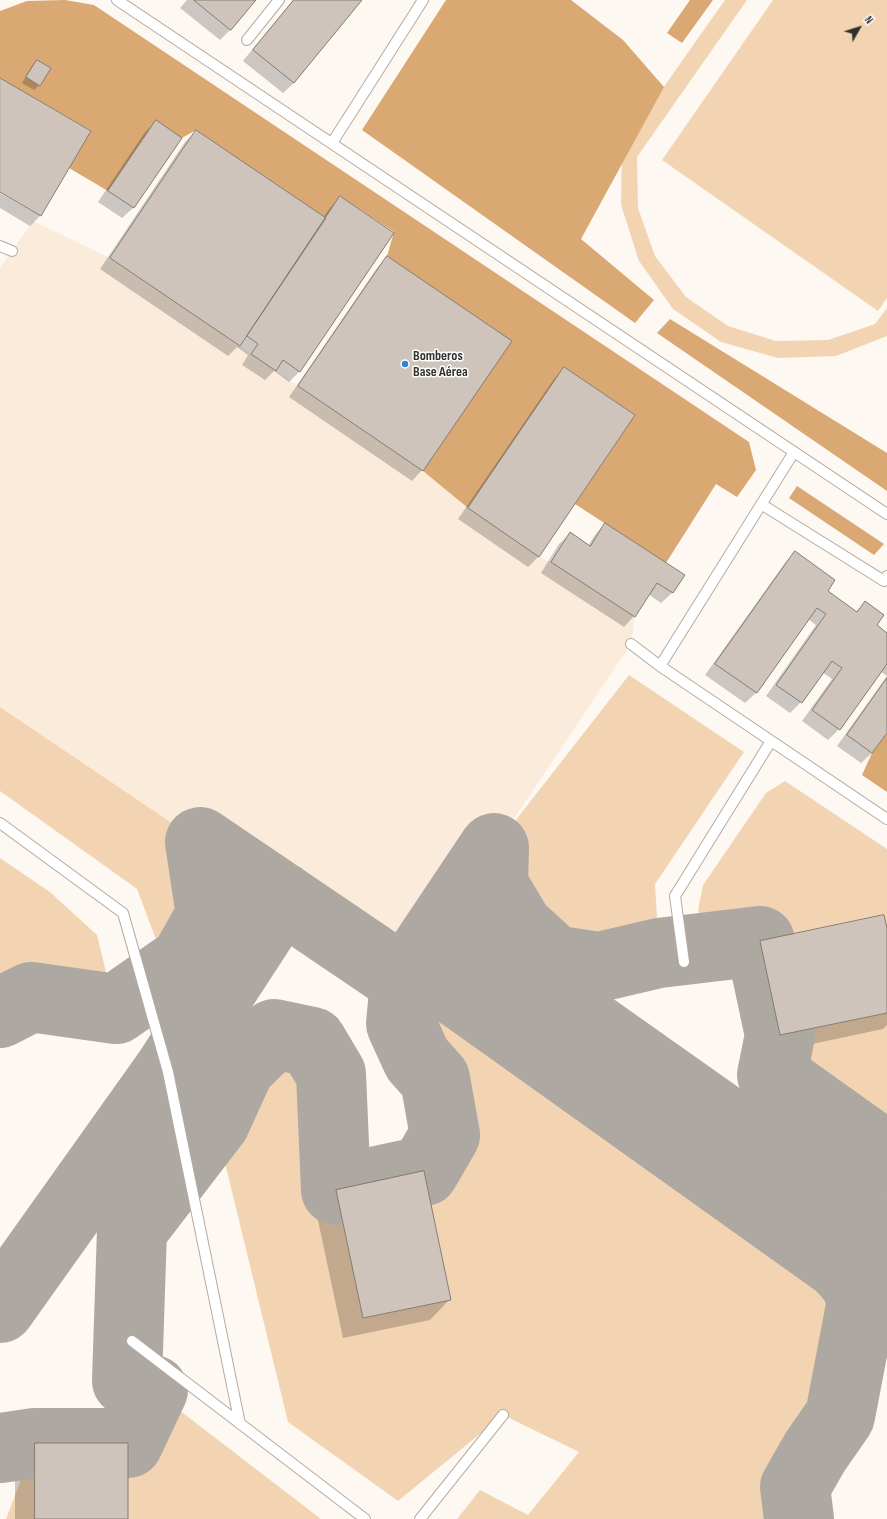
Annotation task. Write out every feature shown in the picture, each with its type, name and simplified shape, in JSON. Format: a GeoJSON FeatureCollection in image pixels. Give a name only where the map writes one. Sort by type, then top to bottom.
{"type":"FeatureCollection","features":[{"type":"Feature","properties":{"kind":"lane"},"geometry":{"type":"LineString","coordinates":[[117,0],[887,514]]}},
{"type":"Feature","properties":{"kind":"lane"},"geometry":{"type":"LineString","coordinates":[[247,40],[279,0]]}},
{"type":"Feature","properties":{"kind":"lane"},"geometry":{"type":"LineString","coordinates":[[332,143],[423,0]]}},
{"type":"Feature","properties":{"kind":"lane"},"geometry":{"type":"LineString","coordinates":[[0,246],[12,251]]}},
{"type":"Feature","properties":{"kind":"lane"},"geometry":{"type":"LineString","coordinates":[[660,666],[794,452]]}},
{"type":"Feature","properties":{"kind":"lane"},"geometry":{"type":"LineString","coordinates":[[761,504],[884,581],[887,576]]}},
{"type":"Feature","properties":{"kind":"lane"},"geometry":{"type":"LineString","coordinates":[[631,644],[660,666],[887,819]]}},
{"type":"Feature","properties":{"kind":"lane"},"geometry":{"type":"LineString","coordinates":[[684,962],[675,896],[771,741]]}},
{"type":"Feature","properties":{"kind":"lane"},"geometry":{"type":"LineString","coordinates":[[0,823],[123,913],[168,1072],[240,1424]]}},
{"type":"Feature","properties":{"kind":"lane"},"geometry":{"type":"LineString","coordinates":[[132,1341],[364,1519]]}},
{"type":"Feature","properties":{"kind":"lane"},"geometry":{"type":"LineString","coordinates":[[420,1519],[503,1415]]}},
{"type":"Feature","properties":{"kind":"shaded area"},"geometry":{"type":"Polygon","coordinates":[[[65,0],[94,5],[749,442],[756,470],[737,497],[716,484],[666,563],[575,504],[635,415],[564,367],[468,508],[423,471],[511,341],[387,256],[394,232],[340,196],[326,218],[196,130],[182,138],[156,121],[108,191],[69,168],[90,130],[0,78],[0,11],[27,1],[65,0]],[[37,60],[27,77],[40,86],[51,68],[37,60]]]}},
{"type":"Feature","properties":{"kind":"shaded area"},"geometry":{"type":"Polygon","coordinates":[[[446,0],[571,0],[623,40],[664,87],[581,239],[654,300],[635,323],[362,130],[446,0]]]}},
{"type":"Feature","properties":{"kind":"shaded area"},"geometry":{"type":"Polygon","coordinates":[[[690,0],[713,0],[682,43],[667,33],[690,0]]]}},
{"type":"Feature","properties":{"kind":"shaded area"},"geometry":{"type":"Polygon","coordinates":[[[725,0],[747,0],[637,157],[638,208],[655,256],[686,297],[728,326],[776,341],[828,340],[875,324],[887,308],[887,336],[836,356],[778,358],[721,342],[673,309],[639,261],[621,205],[622,146],[725,0]]]}},
{"type":"Feature","properties":{"kind":"shaded area"},"geometry":{"type":"Polygon","coordinates":[[[773,0],[887,0],[887,298],[878,311],[662,160],[773,0]]]}},
{"type":"Feature","properties":{"kind":"shaded area"},"geometry":{"type":"Polygon","coordinates":[[[33,221],[110,258],[423,471],[468,508],[539,557],[551,562],[635,617],[631,644],[405,981],[0,707],[0,268],[33,221]]]}},
{"type":"Feature","properties":{"kind":"shaded area"},"geometry":{"type":"Polygon","coordinates":[[[670,319],[887,453],[887,491],[657,333],[670,319]]]}},
{"type":"Feature","properties":{"kind":"shaded area"},"geometry":{"type":"Polygon","coordinates":[[[797,486],[884,544],[874,555],[789,498],[797,486]]]}},
{"type":"Feature","properties":{"kind":"shaded area"},"geometry":{"type":"Polygon","coordinates":[[[629,675],[744,752],[655,884],[659,953],[599,967],[554,960],[518,927],[493,885],[494,848],[629,675]]]}},
{"type":"Feature","properties":{"kind":"shaded area"},"geometry":{"type":"Polygon","coordinates":[[[0,707],[200,842],[211,915],[185,961],[163,958],[137,889],[0,791],[0,707]]]}},
{"type":"Feature","properties":{"kind":"shaded area"},"geometry":{"type":"Polygon","coordinates":[[[887,733],[887,792],[862,775],[872,753],[887,733]]]}},
{"type":"Feature","properties":{"kind":"shaded area"},"geometry":{"type":"Polygon","coordinates":[[[785,781],[887,849],[887,928],[884,915],[760,941],[707,947],[698,910],[703,885],[766,793],[785,781]]]}},
{"type":"Feature","properties":{"kind":"shaded area"},"geometry":{"type":"Polygon","coordinates":[[[0,858],[50,892],[97,935],[112,996],[27,991],[0,1010],[0,858]]]}},
{"type":"Feature","properties":{"kind":"shaded area"},"geometry":{"type":"Polygon","coordinates":[[[405,981],[440,981],[466,998],[840,1265],[855,1282],[862,1301],[840,1416],[815,1452],[795,1487],[799,1519],[457,1519],[480,1490],[528,1515],[579,1452],[503,1415],[398,1501],[288,1422],[215,1122],[240,1067],[274,1034],[312,1042],[331,1074],[336,1190],[363,1318],[451,1300],[424,1171],[453,1122],[435,1079],[417,1059],[401,1024],[405,981]]]}},
{"type":"Feature","properties":{"kind":"shaded area"},"geometry":{"type":"Polygon","coordinates":[[[887,1013],[887,1157],[772,1075],[780,1035],[887,1013]]]}},
{"type":"Feature","properties":{"kind":"shaded area"},"geometry":{"type":"Polygon","coordinates":[[[153,1390],[321,1519],[128,1519],[128,1443],[153,1390]]]}},
{"type":"Feature","properties":{"kind":"shaded area"},"geometry":{"type":"Polygon","coordinates":[[[35,1443],[35,1519],[6,1519],[35,1443]]]}},
{"type":"Feature","properties":{"kind":"building"},"geometry":{"type":"Polygon","coordinates":[[[194,0],[256,0],[231,30],[194,0]]]}},
{"type":"Feature","properties":{"kind":"building"},"geometry":{"type":"Polygon","coordinates":[[[294,0],[362,0],[294,83],[253,50],[294,0]]]}},
{"type":"Feature","properties":{"kind":"building"},"geometry":{"type":"Polygon","coordinates":[[[37,60],[51,68],[40,86],[26,77],[37,60]]]}},
{"type":"Feature","properties":{"kind":"building"},"geometry":{"type":"Polygon","coordinates":[[[0,78],[91,131],[41,216],[0,192],[0,78]]]}},
{"type":"Feature","properties":{"kind":"building"},"geometry":{"type":"Polygon","coordinates":[[[156,120],[182,138],[134,208],[108,191],[156,120]]]}},
{"type":"Feature","properties":{"kind":"building"},"geometry":{"type":"Polygon","coordinates":[[[196,130],[326,218],[240,346],[110,258],[196,130]]]}},
{"type":"Feature","properties":{"kind":"building"},"geometry":{"type":"Polygon","coordinates":[[[340,196],[394,233],[300,372],[283,360],[276,371],[251,354],[258,344],[247,336],[340,196]]]}},
{"type":"Feature","properties":{"kind":"building","name":"Bomberos Base Aérea"},"geometry":{"type":"Polygon","coordinates":[[[387,256],[512,341],[423,471],[298,386],[387,256]]]}},
{"type":"Feature","properties":{"kind":"building"},"geometry":{"type":"Polygon","coordinates":[[[564,367],[635,415],[539,557],[468,508],[564,367]]]}},
{"type":"Feature","properties":{"kind":"building"},"geometry":{"type":"Polygon","coordinates":[[[605,523],[685,575],[673,593],[657,583],[635,617],[551,562],[570,532],[590,546],[605,523]]]}},
{"type":"Feature","properties":{"kind":"building"},"geometry":{"type":"Polygon","coordinates":[[[795,551],[835,580],[828,591],[857,612],[865,601],[884,615],[877,625],[887,633],[887,664],[840,730],[812,710],[842,668],[832,661],[802,703],[776,685],[826,614],[817,608],[757,693],[715,664],[795,551]]]}},
{"type":"Feature","properties":{"kind":"building"},"geometry":{"type":"Polygon","coordinates":[[[887,678],[887,733],[872,753],[847,735],[887,678]]]}},
{"type":"Feature","properties":{"kind":"building"},"geometry":{"type":"Polygon","coordinates":[[[884,915],[887,928],[887,1013],[780,1035],[760,941],[884,915]]]}},
{"type":"Feature","properties":{"kind":"building"},"geometry":{"type":"Polygon","coordinates":[[[424,1171],[451,1300],[363,1318],[336,1190],[424,1171]]]}},
{"type":"Feature","properties":{"kind":"building"},"geometry":{"type":"Polygon","coordinates":[[[35,1443],[128,1443],[128,1519],[35,1519],[35,1443]]]}},
{"type":"Feature","properties":{"kind":"taxiway"},"geometry":{"type":"LineString","coordinates":[[0,1013],[31,997],[116,1009],[185,961],[211,915],[200,842],[405,981],[401,1024],[417,1059],[435,1079],[445,1135],[424,1171],[336,1190],[331,1074],[312,1042],[274,1034],[240,1067],[215,1122],[132,1230],[127,1381],[153,1390],[128,1443],[35,1443],[0,1448]]}},
{"type":"Feature","properties":{"kind":"taxiway"},"geometry":{"type":"LineString","coordinates":[[799,1519],[795,1487],[815,1452],[840,1416],[862,1301],[855,1282],[840,1265],[466,998],[440,981],[405,981],[494,848],[493,885],[518,927],[554,960],[599,967],[659,953],[760,941],[780,1035],[772,1075],[887,1157]]}},
{"type":"Feature","properties":{"kind":"taxiway"},"geometry":{"type":"LineString","coordinates":[[0,1308],[168,1072],[282,897]]}},
{"type":"Feature","properties":{"kind":"taxiway"},"geometry":{"type":"LineString","coordinates":[[495,958],[887,1235]]}},
{"type":"Feature","properties":{"kind":"place","name":"Bomberos Base Aérea"},"geometry":{"type":"Point","coordinates":[405,364]}}]}
